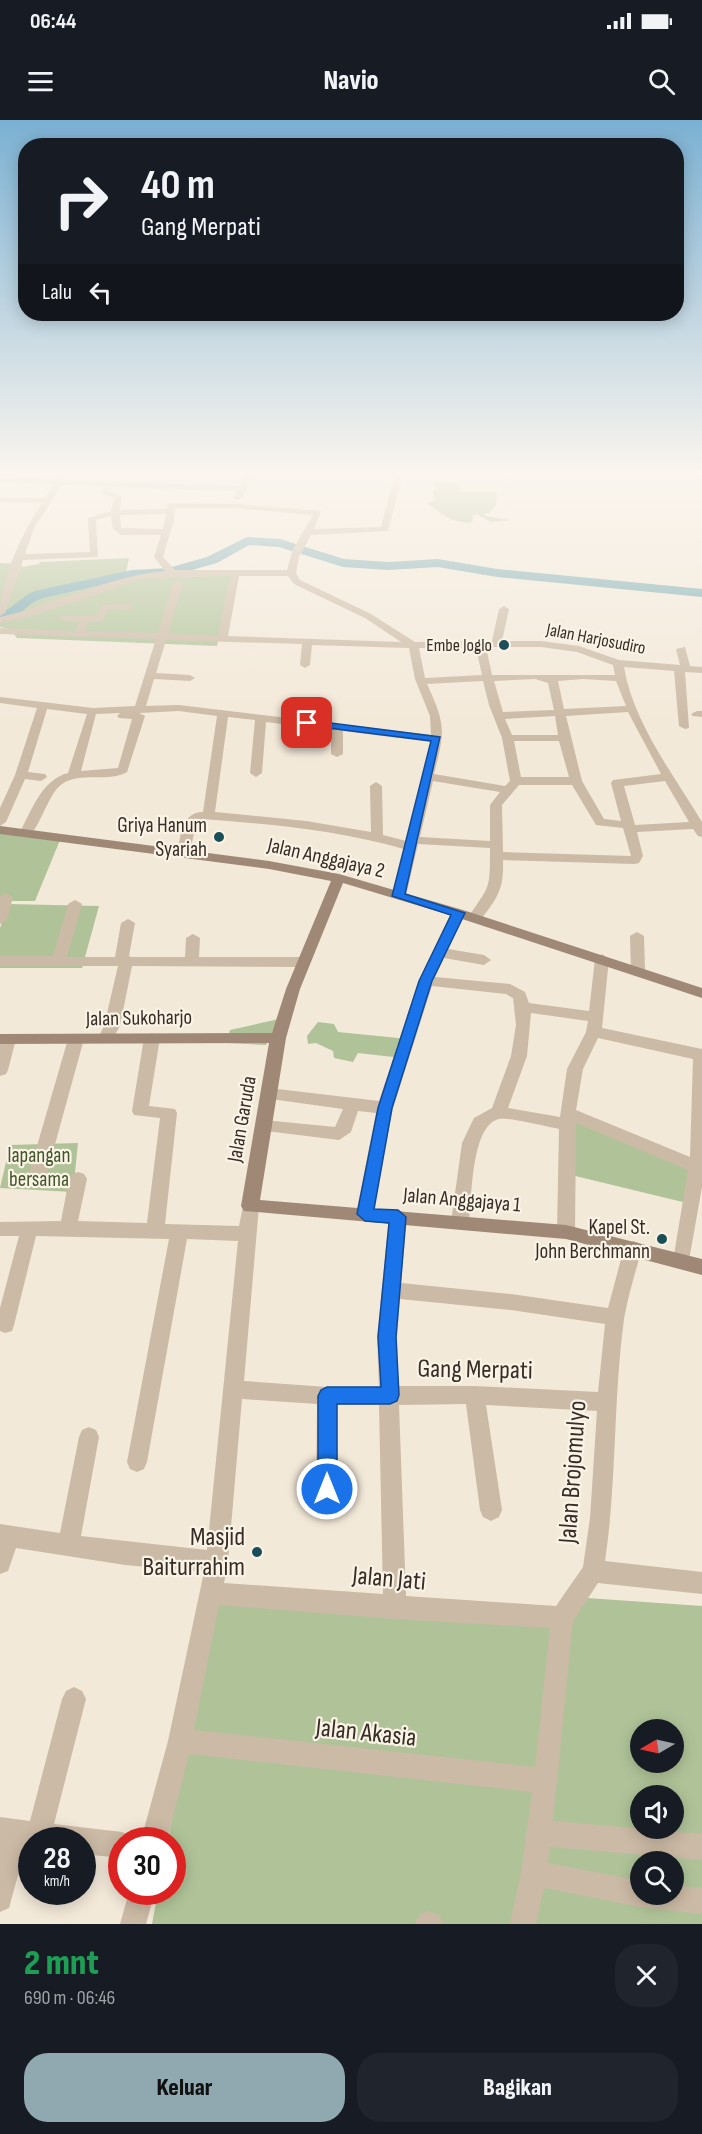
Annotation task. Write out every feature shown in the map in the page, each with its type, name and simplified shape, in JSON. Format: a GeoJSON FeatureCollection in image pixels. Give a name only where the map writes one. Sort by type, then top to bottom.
{"type":"FeatureCollection","features":[{"type":"Feature","properties":{"kind":"street"},"geometry":{"type":"LineString","coordinates":[[1,608],[20,558]]}},
{"type":"Feature","properties":{"kind":"street"},"geometry":{"type":"LineString","coordinates":[[159,558],[171,571]]}},
{"type":"Feature","properties":{"kind":"street"},"geometry":{"type":"LineString","coordinates":[[292,558],[291,573],[297,582],[368,616],[413,645],[421,681],[436,717],[437,739],[399,896]]}},
{"type":"Feature","properties":{"kind":"street"},"geometry":{"type":"LineString","coordinates":[[0,620],[33,613],[139,576],[171,571],[291,573]]}},
{"type":"Feature","properties":{"kind":"street"},"geometry":{"type":"LineString","coordinates":[[223,636],[235,573]]}},
{"type":"Feature","properties":{"kind":"street"},"geometry":{"type":"LineString","coordinates":[[140,709],[178,583]]}},
{"type":"Feature","properties":{"kind":"street"},"geometry":{"type":"LineString","coordinates":[[63,618],[99,619],[106,606],[128,607]]}},
{"type":"Feature","properties":{"kind":"street"},"geometry":{"type":"LineString","coordinates":[[496,644],[504,609]]}},
{"type":"Feature","properties":{"kind":"street"},"geometry":{"type":"LineString","coordinates":[[79,633],[85,619]]}},
{"type":"Feature","properties":{"kind":"street","name":"Jalan Harjosudiro"},"geometry":{"type":"LineString","coordinates":[[0,631],[288,642],[570,647],[618,663],[702,670]]}},
{"type":"Feature","properties":{"kind":"street"},"geometry":{"type":"LineString","coordinates":[[305,665],[307,642]]}},
{"type":"Feature","properties":{"kind":"street"},"geometry":{"type":"LineString","coordinates":[[474,919],[496,890],[496,805],[512,785],[508,738],[498,716],[480,644]]}},
{"type":"Feature","properties":{"kind":"street"},"geometry":{"type":"LineString","coordinates":[[681,649],[685,726]]}},
{"type":"Feature","properties":{"kind":"street"},"geometry":{"type":"LineString","coordinates":[[618,663],[632,709],[699,829]]}},
{"type":"Feature","properties":{"kind":"street"},"geometry":{"type":"LineString","coordinates":[[421,681],[536,676],[549,679],[583,675],[621,678]]}},
{"type":"Feature","properties":{"kind":"street"},"geometry":{"type":"LineString","coordinates":[[151,676],[190,678]]}},
{"type":"Feature","properties":{"kind":"street"},"geometry":{"type":"LineString","coordinates":[[549,679],[555,686],[562,712],[564,738],[576,781],[600,822],[628,827],[699,829]]}},
{"type":"Feature","properties":{"kind":"street"},"geometry":{"type":"LineString","coordinates":[[0,700],[93,711],[165,707],[437,739]]}},
{"type":"Feature","properties":{"kind":"street"},"geometry":{"type":"LineString","coordinates":[[0,822],[21,776],[42,709]]}},
{"type":"Feature","properties":{"kind":"street"},"geometry":{"type":"LineString","coordinates":[[498,716],[632,709]]}},
{"type":"Feature","properties":{"kind":"street"},"geometry":{"type":"LineString","coordinates":[[204,816],[224,713]]}},
{"type":"Feature","properties":{"kind":"street"},"geometry":{"type":"LineString","coordinates":[[25,834],[47,790],[74,773],[117,773],[123,770],[139,716],[72,714]]}},
{"type":"Feature","properties":{"kind":"street"},"geometry":{"type":"LineString","coordinates":[[74,773],[91,715]]}},
{"type":"Feature","properties":{"kind":"street"},"geometry":{"type":"LineString","coordinates":[[256,773],[261,718]]}},
{"type":"Feature","properties":{"kind":"street"},"geometry":{"type":"LineString","coordinates":[[337,727],[337,754]]}},
{"type":"Feature","properties":{"kind":"street"},"geometry":{"type":"LineString","coordinates":[[508,738],[564,738]]}},
{"type":"Feature","properties":{"kind":"street"},"geometry":{"type":"LineString","coordinates":[[21,776],[41,777]]}},
{"type":"Feature","properties":{"kind":"street"},"geometry":{"type":"LineString","coordinates":[[429,777],[512,785],[576,781]]}},
{"type":"Feature","properties":{"kind":"street"},"geometry":{"type":"LineString","coordinates":[[183,854],[192,819],[204,816],[323,825],[413,844],[632,861],[637,856],[617,782],[668,777]]}},
{"type":"Feature","properties":{"kind":"street"},"geometry":{"type":"LineString","coordinates":[[376,786],[376,836]]}},
{"type":"Feature","properties":{"kind":"street","name":"Jalan Anggajaya 2"},"geometry":{"type":"LineString","coordinates":[[0,830],[269,865],[339,878],[458,913],[702,993]]}},
{"type":"Feature","properties":{"kind":"street","name":"Jalan Garuda"},"geometry":{"type":"LineString","coordinates":[[250,1206],[278,1038],[304,962],[339,878]]}},
{"type":"Feature","properties":{"kind":"street"},"geometry":{"type":"LineString","coordinates":[[0,920],[6,897]]}},
{"type":"Feature","properties":{"kind":"street"},"geometry":{"type":"LineString","coordinates":[[59,960],[75,904]]}},
{"type":"Feature","properties":{"kind":"street"},"geometry":{"type":"LineString","coordinates":[[365,1214],[385,1108],[426,981],[458,913]]}},
{"type":"Feature","properties":{"kind":"street"},"geometry":{"type":"LineString","coordinates":[[106,1038],[112,1026],[128,923]]}},
{"type":"Feature","properties":{"kind":"street"},"geometry":{"type":"LineString","coordinates":[[638,936],[638,971]]}},
{"type":"Feature","properties":{"kind":"street"},"geometry":{"type":"LineString","coordinates":[[192,962],[193,938]]}},
{"type":"Feature","properties":{"kind":"street"},"geometry":{"type":"LineString","coordinates":[[439,952],[484,960]]}},
{"type":"Feature","properties":{"kind":"street"},"geometry":{"type":"LineString","coordinates":[[566,1232],[567,1118],[575,1069],[596,1024],[602,959]]}},
{"type":"Feature","properties":{"kind":"street"},"geometry":{"type":"LineString","coordinates":[[0,961],[304,962]]}},
{"type":"Feature","properties":{"kind":"street"},"geometry":{"type":"LineString","coordinates":[[426,981],[514,990],[520,996],[523,1007],[519,1056],[498,1112]]}},
{"type":"Feature","properties":{"kind":"street"},"geometry":{"type":"LineString","coordinates":[[523,1007],[596,1024],[702,1055],[699,1169],[682,1261]]}},
{"type":"Feature","properties":{"kind":"street"},"geometry":{"type":"LineString","coordinates":[[152,1038],[140,1111],[169,1113],[155,1231]]}},
{"type":"Feature","properties":{"kind":"street","name":"Jalan Sukoharjo"},"geometry":{"type":"LineString","coordinates":[[4,1039],[278,1038]]}},
{"type":"Feature","properties":{"kind":"street"},"geometry":{"type":"LineString","coordinates":[[0,1070],[4,1039]]}},
{"type":"Feature","properties":{"kind":"street"},"geometry":{"type":"LineString","coordinates":[[37,1177],[76,1040]]}},
{"type":"Feature","properties":{"kind":"street"},"geometry":{"type":"LineString","coordinates":[[269,1094],[385,1108]]}},
{"type":"Feature","properties":{"kind":"street"},"geometry":{"type":"LineString","coordinates":[[264,1126],[337,1134],[345,1128],[352,1105]]}},
{"type":"Feature","properties":{"kind":"street"},"geometry":{"type":"LineString","coordinates":[[460,1222],[470,1143],[480,1122],[498,1112],[567,1118],[699,1169]]}},
{"type":"Feature","properties":{"kind":"street"},"geometry":{"type":"LineString","coordinates":[[68,1228],[78,1179]]}},
{"type":"Feature","properties":{"kind":"street"},"geometry":{"type":"LineString","coordinates":[[157,1827],[180,1741],[217,1562],[250,1206]]}},
{"type":"Feature","properties":{"kind":"street","name":"Jalan Anggajaya 1"},"geometry":{"type":"LineString","coordinates":[[250,1206],[566,1232],[702,1267]]}},
{"type":"Feature","properties":{"kind":"street"},"geometry":{"type":"LineString","coordinates":[[395,1608],[387,1337],[398,1217]]}},
{"type":"Feature","properties":{"kind":"street"},"geometry":{"type":"LineString","coordinates":[[0,1229],[68,1228],[247,1234]]}},
{"type":"Feature","properties":{"kind":"street"},"geometry":{"type":"LineString","coordinates":[[5,1325],[29,1230]]}},
{"type":"Feature","properties":{"kind":"street"},"geometry":{"type":"LineString","coordinates":[[137,1462],[179,1232]]}},
{"type":"Feature","properties":{"kind":"street","name":"Jalan Brojomulyo"},"geometry":{"type":"LineString","coordinates":[[523,1924],[534,1873],[546,1781],[562,1618],[593,1571],[601,1518],[607,1402],[615,1317],[633,1248]]}},
{"type":"Feature","properties":{"kind":"street"},"geometry":{"type":"LineString","coordinates":[[391,1290],[511,1302],[615,1317]]}},
{"type":"Feature","properties":{"kind":"street","name":"Gang Merpati"},"geometry":{"type":"LineString","coordinates":[[234,1389],[327,1396],[475,1395],[607,1402]]}},
{"type":"Feature","properties":{"kind":"street"},"geometry":{"type":"LineString","coordinates":[[475,1395],[491,1510]]}},
{"type":"Feature","properties":{"kind":"street"},"geometry":{"type":"LineString","coordinates":[[327,1396],[327,1489]]}},
{"type":"Feature","properties":{"kind":"street"},"geometry":{"type":"LineString","coordinates":[[69,1545],[89,1437]]}},
{"type":"Feature","properties":{"kind":"street"},"geometry":{"type":"LineString","coordinates":[[0,1563],[4,1536],[217,1562]]}},
{"type":"Feature","properties":{"kind":"street"},"geometry":{"type":"LineString","coordinates":[[593,1571],[702,1583]]}},
{"type":"Feature","properties":{"kind":"street","name":"Jalan Jati"},"geometry":{"type":"LineString","coordinates":[[211,1593],[395,1608],[562,1618]]}},
{"type":"Feature","properties":{"kind":"street"},"geometry":{"type":"LineString","coordinates":[[21,1827],[74,1699]]}},
{"type":"Feature","properties":{"kind":"street","name":"Jalan Akasia"},"geometry":{"type":"LineString","coordinates":[[180,1741],[546,1781]]}},
{"type":"Feature","properties":{"kind":"street"},"geometry":{"type":"LineString","coordinates":[[539,1833],[702,1847]]}},
{"type":"Feature","properties":{"kind":"street"},"geometry":{"type":"LineString","coordinates":[[0,1899],[18,1836]]}},
{"type":"Feature","properties":{"kind":"street"},"geometry":{"type":"LineString","coordinates":[[534,1873],[630,1892]]}},
{"type":"Feature","properties":{"kind":"street"},"geometry":{"type":"LineString","coordinates":[[684,1899],[702,1901]]}},
{"type":"Feature","properties":{"kind":"street"},"geometry":{"type":"LineString","coordinates":[[133,1924],[138,1905]]}},
{"type":"Feature","properties":{"kind":"green space"},"geometry":{"type":"Polygon","coordinates":[[[129,558],[126,573],[132,574],[130,575],[233,573],[217,646],[17,638],[10,629],[0,627],[0,563],[21,564],[22,567],[40,562],[129,558]]]}},
{"type":"Feature","properties":{"kind":"green space"},"geometry":{"type":"Polygon","coordinates":[[[0,831],[60,840],[35,901],[0,901],[0,831]]]}},
{"type":"Feature","properties":{"kind":"green space"},"geometry":{"type":"Polygon","coordinates":[[[8,904],[99,906],[82,968],[0,968],[0,928],[8,904]]]}},
{"type":"Feature","properties":{"kind":"green space"},"geometry":{"type":"Polygon","coordinates":[[[279,1019],[266,1045],[226,1043],[230,1030],[279,1019]]]}},
{"type":"Feature","properties":{"kind":"green space"},"geometry":{"type":"Polygon","coordinates":[[[318,1022],[334,1024],[338,1032],[408,1039],[402,1058],[358,1053],[353,1062],[334,1058],[333,1051],[316,1043],[308,1044],[307,1036],[318,1022]]]}},
{"type":"Feature","properties":{"kind":"green space"},"geometry":{"type":"Polygon","coordinates":[[[567,1113],[697,1167],[691,1204],[567,1174],[567,1113]]]}},
{"type":"Feature","properties":{"kind":"green space","name":"lapangan bersama"},"geometry":{"type":"Polygon","coordinates":[[[78,1143],[73,1192],[0,1188],[10,1145],[78,1143]]]}},
{"type":"Feature","properties":{"kind":"green space"},"geometry":{"type":"Polygon","coordinates":[[[573,1597],[702,1606],[702,1924],[152,1924],[156,1905],[186,1905],[186,1827],[170,1827],[213,1601],[562,1620],[573,1597]]]}},
{"type":"Feature","properties":{"kind":"waterway"},"geometry":{"type":"LineString","coordinates":[[0,616],[13,614],[29,598],[40,594],[86,586],[132,574],[169,572],[215,558]]}},
{"type":"Feature","properties":{"kind":"waterway"},"geometry":{"type":"LineString","coordinates":[[328,558],[343,563],[388,566],[438,563],[497,573],[702,593]]}},
{"type":"Feature","properties":{"kind":"place","name":"Embe Joglo"},"geometry":{"type":"Point","coordinates":[504,645]}},
{"type":"Feature","properties":{"kind":"place","name":"Griya Hanum Syariah"},"geometry":{"type":"Point","coordinates":[219,837]}},
{"type":"Feature","properties":{"kind":"place","name":"Kapel St. John Berchmann"},"geometry":{"type":"Point","coordinates":[662,1239]}},
{"type":"Feature","properties":{"kind":"place","name":"Masjid Baiturrahim"},"geometry":{"type":"Point","coordinates":[257,1552]}},
{"type":"Feature","properties":{"kind":"route"},"geometry":{"type":"LineString","coordinates":[[307,723],[437,739],[399,896],[458,913],[426,981],[416,1019],[385,1108],[365,1214],[398,1217],[391,1290],[391,1316],[387,1337],[390,1395],[327,1396],[327,1489]]}}]}
